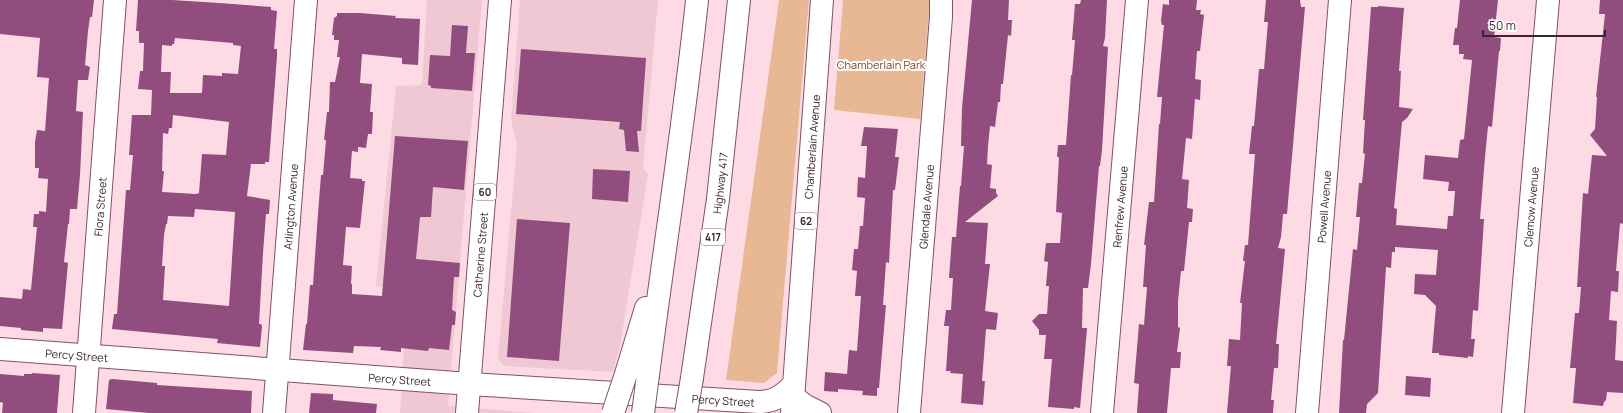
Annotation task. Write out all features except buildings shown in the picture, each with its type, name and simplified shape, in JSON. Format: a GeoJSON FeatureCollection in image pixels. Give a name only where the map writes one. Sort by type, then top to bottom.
{"type":"FeatureCollection","features":[{"type":"Feature","properties":{"kind":"main road","name":"Flora Street"},"geometry":{"type":"LineString","coordinates":[[84,413],[115,0]]}},
{"type":"Feature","properties":{"kind":"main road","name":"Arlington Avenue"},"geometry":{"type":"LineString","coordinates":[[274,413],[306,0]]}},
{"type":"Feature","properties":{"kind":"main road","name":"Catherine Street"},"geometry":{"type":"LineString","coordinates":[[468,397],[496,0]]}},
{"type":"Feature","properties":{"kind":"main road"},"geometry":{"type":"LineString","coordinates":[[643,413],[687,92],[697,0]]}},
{"type":"Feature","properties":{"kind":"main road","name":"Highway 417"},"geometry":{"type":"LineString","coordinates":[[686,413],[718,199],[739,0]]}},
{"type":"Feature","properties":{"kind":"main road"},"geometry":{"type":"LineString","coordinates":[[729,96],[755,0]]}},
{"type":"Feature","properties":{"kind":"main road","name":"Chamberlain Avenue"},"geometry":{"type":"LineString","coordinates":[[793,398],[822,0]]}},
{"type":"Feature","properties":{"kind":"main road","name":"Glendale Avenue"},"geometry":{"type":"LineString","coordinates":[[909,413],[941,17],[941,0]]}},
{"type":"Feature","properties":{"kind":"main road","name":"Renfrew Avenue"},"geometry":{"type":"LineString","coordinates":[[1102,413],[1136,0]]}},
{"type":"Feature","properties":{"kind":"main road","name":"Powell Avenue"},"geometry":{"type":"LineString","coordinates":[[1307,413],[1340,0]]}},
{"type":"Feature","properties":{"kind":"main road","name":"Clemow Avenue"},"geometry":{"type":"LineString","coordinates":[[1513,413],[1548,0]]}},
{"type":"Feature","properties":{"kind":"main road"},"geometry":{"type":"LineString","coordinates":[[613,413],[665,246]]}},
{"type":"Feature","properties":{"kind":"main road","name":"Percy Street"},"geometry":{"type":"LineString","coordinates":[[0,349],[89,357],[278,369],[468,397],[759,402],[774,400],[787,391],[793,398]]}},
{"type":"Feature","properties":{"kind":"main road"},"geometry":{"type":"LineString","coordinates":[[793,398],[820,413]]}},
{"type":"Feature","properties":{"kind":"shaded area"},"geometry":{"type":"Polygon","coordinates":[[[427,0],[482,0],[448,406],[533,413],[400,413],[408,290],[376,286],[396,86],[422,85],[427,0]]]}},
{"type":"Feature","properties":{"kind":"shaded area"},"geometry":{"type":"Polygon","coordinates":[[[520,0],[658,0],[643,168],[648,174],[620,346],[613,372],[504,366],[498,358],[517,145],[511,120],[520,0]]]}},
{"type":"Feature","properties":{"kind":"green space"},"geometry":{"type":"Polygon","coordinates":[[[779,0],[809,0],[777,373],[764,383],[726,380],[779,0]]]}},
{"type":"Feature","properties":{"kind":"green space","name":"Chamberlain Park"},"geometry":{"type":"Polygon","coordinates":[[[843,0],[930,0],[920,119],[834,110],[843,0]]]}}]}
